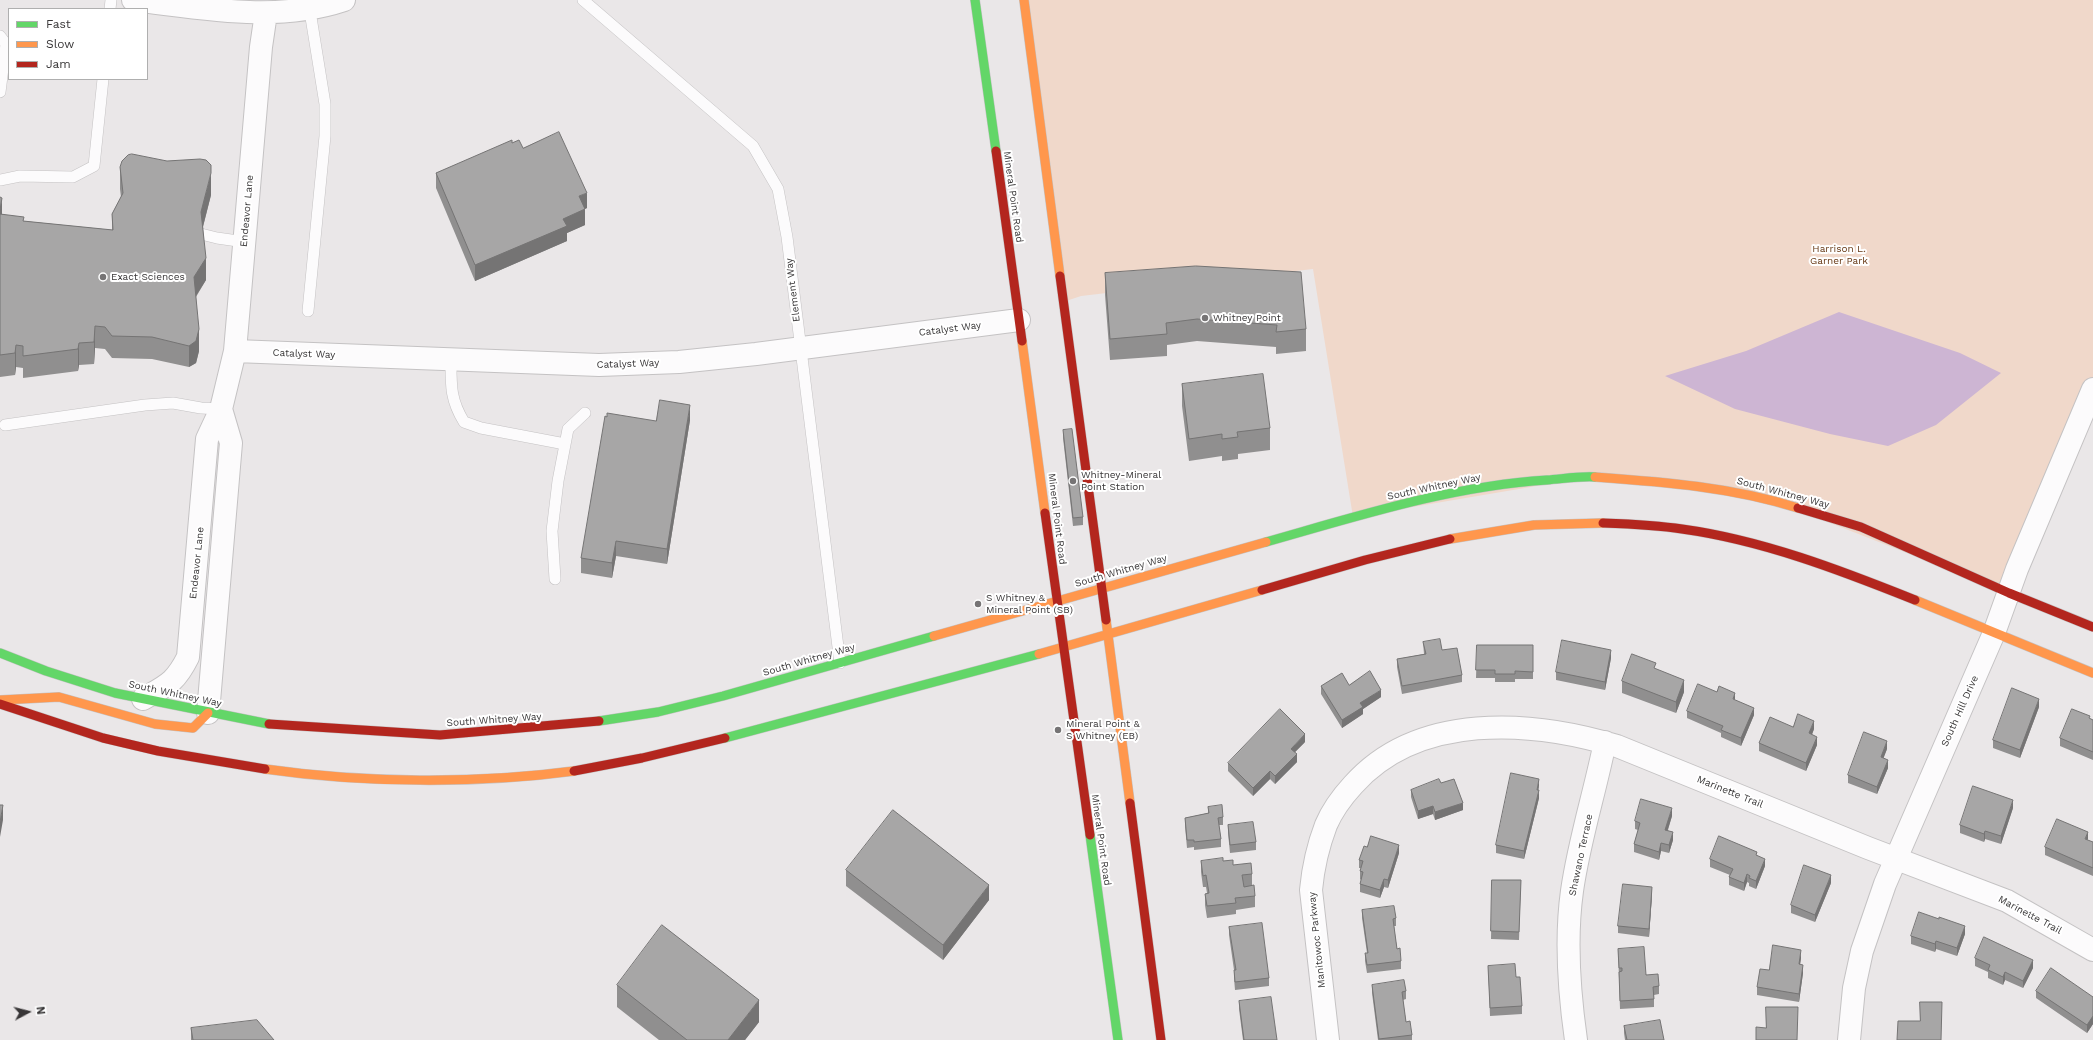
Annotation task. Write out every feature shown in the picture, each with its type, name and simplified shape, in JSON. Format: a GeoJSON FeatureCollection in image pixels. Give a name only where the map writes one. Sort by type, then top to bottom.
{"type":"FeatureCollection","features":[{"type":"Feature","properties":{"kind":"main road","name":"Mineral Point Road"},"geometry":{"type":"LineString","coordinates":[[975,0],[1118,1040]]}},
{"type":"Feature","properties":{"kind":"main road"},"geometry":{"type":"LineString","coordinates":[[1024,0],[1161,1040]]}},
{"type":"Feature","properties":{"kind":"main road","name":"South Whitney Way"},"geometry":{"type":"LineString","coordinates":[[0,653],[46,671],[115,693],[264,724],[352,731],[440,735],[579,724],[658,712],[723,696],[1353,517],[1464,490],[1528,481],[1590,477],[1667,482],[1729,490],[1764,497],[1861,527],[2009,593],[2093,627]]}},
{"type":"Feature","properties":{"kind":"main road"},"geometry":{"type":"LineString","coordinates":[[0,704],[103,738],[247,767],[348,778],[410,780],[477,778],[560,772],[625,762],[779,725],[1107,636],[1360,559],[1454,537],[1516,526],[1592,523],[1652,525],[1734,537],[1820,563],[2093,673]]}},
{"type":"Feature","properties":{"kind":"main road"},"geometry":{"type":"LineString","coordinates":[[0,700],[59,697],[155,724],[193,728],[208,713]]}},
{"type":"Feature","properties":{"kind":"street"},"geometry":{"type":"LineString","coordinates":[[133,0],[222,11],[266,13],[309,4],[344,0]]}},
{"type":"Feature","properties":{"kind":"street","name":"Endeavor Lane"},"geometry":{"type":"LineString","coordinates":[[143,699],[171,682],[180,674],[188,657],[207,439],[221,409],[234,351],[261,47],[266,13]]}},
{"type":"Feature","properties":{"kind":"street","name":"Catalyst Way"},"geometry":{"type":"LineString","coordinates":[[234,351],[451,358],[599,365],[679,362],[1019,320]]}},
{"type":"Feature","properties":{"kind":"street","name":"South Hill Drive"},"geometry":{"type":"LineString","coordinates":[[1849,1040],[1854,988],[1862,951],[1884,884],[1994,633],[2017,569],[2089,414],[2093,389]]}},
{"type":"Feature","properties":{"kind":"street","name":"Endeavor Lane"},"geometry":{"type":"LineString","coordinates":[[208,713],[231,443],[221,409]]}},
{"type":"Feature","properties":{"kind":"street","name":"Marinette Trail"},"geometry":{"type":"LineString","coordinates":[[1358,779],[1366,771],[1404,746],[1446,732],[1498,727],[1543,729],[1582,736],[1605,742],[1663,763],[1896,858],[2007,901],[2093,950]]}},
{"type":"Feature","properties":{"kind":"street","name":"Shawano Terrace"},"geometry":{"type":"LineString","coordinates":[[1576,1040],[1570,997],[1568,948],[1572,891],[1605,742]]}},
{"type":"Feature","properties":{"kind":"street","name":"Manitowoc Parkway"},"geometry":{"type":"LineString","coordinates":[[1328,1040],[1311,890],[1313,868],[1326,825],[1342,797],[1358,779]]}},
{"type":"Feature","properties":{"kind":"lane","name":"Element Way"},"geometry":{"type":"LineString","coordinates":[[584,0],[753,146],[778,189],[787,237],[840,663]]}},
{"type":"Feature","properties":{"kind":"lane"},"geometry":{"type":"LineString","coordinates":[[308,311],[325,136],[325,104],[309,4]]}},
{"type":"Feature","properties":{"kind":"lane"},"geometry":{"type":"LineString","coordinates":[[0,36],[6,44],[0,92]]}},
{"type":"Feature","properties":{"kind":"lane"},"geometry":{"type":"LineString","coordinates":[[0,180],[20,176],[73,177],[94,166],[103,80]]}},
{"type":"Feature","properties":{"kind":"lane"},"geometry":{"type":"LineString","coordinates":[[201,234],[244,242]]}},
{"type":"Feature","properties":{"kind":"lane"},"geometry":{"type":"LineString","coordinates":[[451,358],[451,384],[455,407],[464,422],[481,428],[565,444]]}},
{"type":"Feature","properties":{"kind":"lane"},"geometry":{"type":"LineString","coordinates":[[5,425],[166,403],[221,409]]}},
{"type":"Feature","properties":{"kind":"lane"},"geometry":{"type":"LineString","coordinates":[[555,579],[552,531],[558,481],[568,428],[585,413]]}},
{"type":"Feature","properties":{"kind":"green space","name":"Harrison L. Garner Park"},"geometry":{"type":"Polygon","coordinates":[[[1024,0],[2093,0],[2093,415],[2009,593],[1764,497],[1590,477],[1353,517],[1313,269],[1081,296],[1063,302],[1024,0]]]}},
{"type":"Feature","properties":{"kind":"shaded area"},"geometry":{"type":"Polygon","coordinates":[[[1839,312],[1960,353],[2001,373],[1936,425],[1888,446],[1830,434],[1735,409],[1665,376],[1746,351],[1839,312]]]}},
{"type":"Feature","properties":{"kind":"building"},"geometry":{"type":"Polygon","coordinates":[[[559,132],[587,193],[579,196],[585,209],[563,219],[567,226],[475,265],[436,173],[512,140],[512,143],[519,140],[523,148],[559,132]]]}},
{"type":"Feature","properties":{"kind":"building","name":"Exact Sciences"},"geometry":{"type":"Polygon","coordinates":[[[132,154],[167,161],[200,159],[206,160],[211,165],[211,173],[201,212],[206,258],[194,277],[199,329],[196,341],[189,346],[152,337],[112,336],[105,327],[95,326],[94,342],[79,343],[78,349],[23,356],[23,346],[16,345],[15,353],[0,355],[0,214],[24,217],[23,221],[113,230],[112,214],[123,193],[120,167],[122,161],[128,155],[132,154]]]}},
{"type":"Feature","properties":{"kind":"building"},"geometry":{"type":"Polygon","coordinates":[[[0,197],[2,198],[0,210],[0,197]]]}},
{"type":"Feature","properties":{"kind":"building","name":"Whitney Point"},"geometry":{"type":"Polygon","coordinates":[[[1196,266],[1301,272],[1306,329],[1276,332],[1277,325],[1197,319],[1166,323],[1167,334],[1110,339],[1105,273],[1196,266]]]}},
{"type":"Feature","properties":{"kind":"building"},"geometry":{"type":"Polygon","coordinates":[[[1263,374],[1270,428],[1237,432],[1238,437],[1222,439],[1222,434],[1189,439],[1182,384],[1263,374]]]}},
{"type":"Feature","properties":{"kind":"building"},"geometry":{"type":"Polygon","coordinates":[[[660,400],[690,405],[667,549],[616,541],[612,563],[581,558],[605,416],[607,417],[607,413],[656,421],[660,400]]]}},
{"type":"Feature","properties":{"kind":"building","name":"Whitney-Mineral Point Station"},"geometry":{"type":"Polygon","coordinates":[[[1072,429],[1083,517],[1073,518],[1063,430],[1072,429]]]}},
{"type":"Feature","properties":{"kind":"building"},"geometry":{"type":"Polygon","coordinates":[[[1440,639],[1442,650],[1457,648],[1462,675],[1402,686],[1397,659],[1426,654],[1423,642],[1440,639]]]}},
{"type":"Feature","properties":{"kind":"building"},"geometry":{"type":"Polygon","coordinates":[[[1562,640],[1611,650],[1605,682],[1556,672],[1562,640]]]}},
{"type":"Feature","properties":{"kind":"building"},"geometry":{"type":"Polygon","coordinates":[[[1477,645],[1533,645],[1533,672],[1515,671],[1515,674],[1495,674],[1495,670],[1476,670],[1477,645]]]}},
{"type":"Feature","properties":{"kind":"building"},"geometry":{"type":"Polygon","coordinates":[[[1632,654],[1656,663],[1654,668],[1684,680],[1676,702],[1622,681],[1632,654]]]}},
{"type":"Feature","properties":{"kind":"building"},"geometry":{"type":"Polygon","coordinates":[[[1370,671],[1381,690],[1360,703],[1363,707],[1342,720],[1321,686],[1342,673],[1349,685],[1370,671]]]}},
{"type":"Feature","properties":{"kind":"building"},"geometry":{"type":"Polygon","coordinates":[[[1698,684],[1717,692],[1719,686],[1735,693],[1733,699],[1754,708],[1741,738],[1721,730],[1723,726],[1687,711],[1698,684]]]}},
{"type":"Feature","properties":{"kind":"building"},"geometry":{"type":"Polygon","coordinates":[[[2012,688],[2039,699],[2020,750],[1993,740],[2012,688]]]}},
{"type":"Feature","properties":{"kind":"building"},"geometry":{"type":"Polygon","coordinates":[[[1280,709],[1305,734],[1291,749],[1297,754],[1275,776],[1270,771],[1253,788],[1228,763],[1280,709]]]}},
{"type":"Feature","properties":{"kind":"building"},"geometry":{"type":"Polygon","coordinates":[[[2072,709],[2090,716],[2089,718],[2093,720],[2093,752],[2060,738],[2072,709]]]}},
{"type":"Feature","properties":{"kind":"building"},"geometry":{"type":"Polygon","coordinates":[[[1798,714],[1814,721],[1809,733],[1817,737],[1806,763],[1759,743],[1770,717],[1793,727],[1798,714]]]}},
{"type":"Feature","properties":{"kind":"building"},"geometry":{"type":"Polygon","coordinates":[[[1864,732],[1887,741],[1881,757],[1888,760],[1877,787],[1848,775],[1864,732]]]}},
{"type":"Feature","properties":{"kind":"building"},"geometry":{"type":"Polygon","coordinates":[[[1511,773],[1539,779],[1537,790],[1539,790],[1524,851],[1496,845],[1511,773]]]}},
{"type":"Feature","properties":{"kind":"building"},"geometry":{"type":"Polygon","coordinates":[[[1439,779],[1441,783],[1454,779],[1463,803],[1435,812],[1433,806],[1418,811],[1411,790],[1439,779]]]}},
{"type":"Feature","properties":{"kind":"building"},"geometry":{"type":"Polygon","coordinates":[[[1973,786],[2013,800],[2001,836],[1985,831],[1984,834],[1960,825],[1973,786]]]}},
{"type":"Feature","properties":{"kind":"building"},"geometry":{"type":"Polygon","coordinates":[[[1641,799],[1672,808],[1665,830],[1673,832],[1669,845],[1661,843],[1659,852],[1634,844],[1640,823],[1635,821],[1641,799]]]}},
{"type":"Feature","properties":{"kind":"building"},"geometry":{"type":"Polygon","coordinates":[[[0,805],[3,805],[0,822],[0,805]]]}},
{"type":"Feature","properties":{"kind":"building"},"geometry":{"type":"Polygon","coordinates":[[[1222,805],[1223,817],[1218,818],[1221,839],[1194,842],[1194,840],[1187,840],[1185,818],[1209,813],[1208,807],[1222,805]]]}},
{"type":"Feature","properties":{"kind":"building"},"geometry":{"type":"Polygon","coordinates":[[[893,810],[989,885],[943,945],[846,870],[893,810]]]}},
{"type":"Feature","properties":{"kind":"building"},"geometry":{"type":"Polygon","coordinates":[[[2057,819],[2088,832],[2085,839],[2093,842],[2093,868],[2045,847],[2057,819]]]}},
{"type":"Feature","properties":{"kind":"building"},"geometry":{"type":"Polygon","coordinates":[[[1253,822],[1256,842],[1230,845],[1228,825],[1253,822]]]}},
{"type":"Feature","properties":{"kind":"building"},"geometry":{"type":"Polygon","coordinates":[[[1371,836],[1399,845],[1388,880],[1384,879],[1380,890],[1360,884],[1363,872],[1360,871],[1363,861],[1359,860],[1364,846],[1367,847],[1371,836]]]}},
{"type":"Feature","properties":{"kind":"building"},"geometry":{"type":"Polygon","coordinates":[[[1719,836],[1757,852],[1756,855],[1765,859],[1756,881],[1749,878],[1750,876],[1747,874],[1744,883],[1729,877],[1733,869],[1710,859],[1719,836]]]}},
{"type":"Feature","properties":{"kind":"building"},"geometry":{"type":"Polygon","coordinates":[[[1223,858],[1223,861],[1233,860],[1233,865],[1251,863],[1252,874],[1242,875],[1244,887],[1254,885],[1255,896],[1235,898],[1236,903],[1207,906],[1205,894],[1209,893],[1206,875],[1203,876],[1201,861],[1223,858]]]}},
{"type":"Feature","properties":{"kind":"building"},"geometry":{"type":"Polygon","coordinates":[[[1804,865],[1831,875],[1815,915],[1791,905],[1804,865]]]}},
{"type":"Feature","properties":{"kind":"building"},"geometry":{"type":"Polygon","coordinates":[[[1492,880],[1521,880],[1519,932],[1491,931],[1492,880]]]}},
{"type":"Feature","properties":{"kind":"building"},"geometry":{"type":"Polygon","coordinates":[[[1623,884],[1652,887],[1649,929],[1618,926],[1623,884]]]}},
{"type":"Feature","properties":{"kind":"building"},"geometry":{"type":"Polygon","coordinates":[[[1394,906],[1396,918],[1393,919],[1397,949],[1400,948],[1401,961],[1367,965],[1365,953],[1368,953],[1362,910],[1394,906]]]}},
{"type":"Feature","properties":{"kind":"building"},"geometry":{"type":"Polygon","coordinates":[[[1919,912],[1965,926],[1957,948],[1936,941],[1935,944],[1911,936],[1919,912]]]}},
{"type":"Feature","properties":{"kind":"building"},"geometry":{"type":"Polygon","coordinates":[[[1262,923],[1269,978],[1235,982],[1234,970],[1236,970],[1229,927],[1262,923]]]}},
{"type":"Feature","properties":{"kind":"building"},"geometry":{"type":"Polygon","coordinates":[[[662,925],[759,1000],[728,1040],[687,1040],[617,985],[662,925]]]}},
{"type":"Feature","properties":{"kind":"building"},"geometry":{"type":"Polygon","coordinates":[[[1984,937],[2033,960],[2023,981],[2005,972],[2003,977],[1988,970],[1990,965],[1975,958],[1984,937]]]}},
{"type":"Feature","properties":{"kind":"building"},"geometry":{"type":"Polygon","coordinates":[[[1773,945],[1801,950],[1799,964],[1803,965],[1799,994],[1757,987],[1760,969],[1769,970],[1773,945]]]}},
{"type":"Feature","properties":{"kind":"building"},"geometry":{"type":"Polygon","coordinates":[[[1644,947],[1646,975],[1658,974],[1659,986],[1653,987],[1654,999],[1620,1001],[1619,972],[1622,971],[1622,968],[1619,968],[1618,949],[1644,947]]]}},
{"type":"Feature","properties":{"kind":"building"},"geometry":{"type":"Polygon","coordinates":[[[1515,964],[1516,977],[1520,977],[1522,1006],[1490,1008],[1488,966],[1515,964]]]}},
{"type":"Feature","properties":{"kind":"building"},"geometry":{"type":"Polygon","coordinates":[[[2051,968],[2093,997],[2093,1016],[2087,1025],[2036,991],[2051,968]]]}},
{"type":"Feature","properties":{"kind":"building"},"geometry":{"type":"Polygon","coordinates":[[[1404,980],[1406,991],[1402,992],[1406,1022],[1410,1021],[1412,1035],[1379,1039],[1372,985],[1404,980]]]}},
{"type":"Feature","properties":{"kind":"building"},"geometry":{"type":"Polygon","coordinates":[[[1271,997],[1277,1040],[1244,1040],[1239,1001],[1271,997]]]}},
{"type":"Feature","properties":{"kind":"building"},"geometry":{"type":"Polygon","coordinates":[[[1920,1002],[1942,1002],[1941,1040],[1897,1040],[1898,1021],[1920,1021],[1920,1002]]]}},
{"type":"Feature","properties":{"kind":"building"},"geometry":{"type":"Polygon","coordinates":[[[1766,1007],[1798,1007],[1797,1040],[1756,1040],[1756,1027],[1766,1028],[1766,1007]]]}},
{"type":"Feature","properties":{"kind":"building"},"geometry":{"type":"Polygon","coordinates":[[[257,1020],[274,1040],[193,1040],[191,1028],[257,1020]]]}},
{"type":"Feature","properties":{"kind":"building"},"geometry":{"type":"Polygon","coordinates":[[[1660,1020],[1664,1040],[1627,1040],[1624,1026],[1660,1020]]]}},
{"type":"Feature","properties":{"kind":"traffic: fast"},"geometry":{"type":"LineString","coordinates":[[975,0],[996,151]]}},
{"type":"Feature","properties":{"kind":"traffic: fast"},"geometry":{"type":"LineString","coordinates":[[1266,542],[1440,495],[1511,483],[1577,477],[1595,477]]}},
{"type":"Feature","properties":{"kind":"traffic: fast"},"geometry":{"type":"LineString","coordinates":[[599,721],[658,712],[723,696],[934,636]]}},
{"type":"Feature","properties":{"kind":"traffic: fast"},"geometry":{"type":"LineString","coordinates":[[0,653],[46,671],[115,693],[269,724]]}},
{"type":"Feature","properties":{"kind":"traffic: fast"},"geometry":{"type":"LineString","coordinates":[[725,738],[1039,654]]}},
{"type":"Feature","properties":{"kind":"traffic: fast"},"geometry":{"type":"LineString","coordinates":[[1090,835],[1118,1040]]}},
{"type":"Feature","properties":{"kind":"traffic: slow"},"geometry":{"type":"LineString","coordinates":[[1024,0],[1060,276]]}},
{"type":"Feature","properties":{"kind":"traffic: slow"},"geometry":{"type":"LineString","coordinates":[[1022,341],[1045,513]]}},
{"type":"Feature","properties":{"kind":"traffic: slow"},"geometry":{"type":"LineString","coordinates":[[1595,477],[1698,486],[1748,495],[1798,508]]}},
{"type":"Feature","properties":{"kind":"traffic: slow"},"geometry":{"type":"LineString","coordinates":[[1450,539],[1534,525],[1603,523]]}},
{"type":"Feature","properties":{"kind":"traffic: slow"},"geometry":{"type":"LineString","coordinates":[[934,636],[1266,542]]}},
{"type":"Feature","properties":{"kind":"traffic: slow"},"geometry":{"type":"LineString","coordinates":[[1039,654],[1262,590]]}},
{"type":"Feature","properties":{"kind":"traffic: slow"},"geometry":{"type":"LineString","coordinates":[[1915,600],[2093,673]]}},
{"type":"Feature","properties":{"kind":"traffic: slow"},"geometry":{"type":"LineString","coordinates":[[1106,620],[1130,803]]}},
{"type":"Feature","properties":{"kind":"traffic: slow"},"geometry":{"type":"LineString","coordinates":[[1,700],[59,697],[155,724],[193,728],[208,713]]}},
{"type":"Feature","properties":{"kind":"traffic: slow"},"geometry":{"type":"LineString","coordinates":[[265,769],[341,777],[420,780],[499,778],[574,771]]}},
{"type":"Feature","properties":{"kind":"traffic: jam"},"geometry":{"type":"LineString","coordinates":[[996,151],[1022,341]]}},
{"type":"Feature","properties":{"kind":"traffic: jam"},"geometry":{"type":"LineString","coordinates":[[1060,276],[1106,620]]}},
{"type":"Feature","properties":{"kind":"traffic: jam"},"geometry":{"type":"LineString","coordinates":[[1798,508],[1861,527],[2009,593],[2093,627]]}},
{"type":"Feature","properties":{"kind":"traffic: jam"},"geometry":{"type":"LineString","coordinates":[[1045,513],[1090,835]]}},
{"type":"Feature","properties":{"kind":"traffic: jam"},"geometry":{"type":"LineString","coordinates":[[1603,523],[1672,528],[1712,534],[1771,548],[1829,567],[1915,600]]}},
{"type":"Feature","properties":{"kind":"traffic: jam"},"geometry":{"type":"LineString","coordinates":[[1262,590],[1365,560],[1450,539]]}},
{"type":"Feature","properties":{"kind":"traffic: jam"},"geometry":{"type":"LineString","coordinates":[[0,704],[103,738],[158,751],[265,769]]}},
{"type":"Feature","properties":{"kind":"traffic: jam"},"geometry":{"type":"LineString","coordinates":[[269,724],[440,735],[599,721]]}},
{"type":"Feature","properties":{"kind":"traffic: jam"},"geometry":{"type":"LineString","coordinates":[[574,771],[642,758],[725,738]]}},
{"type":"Feature","properties":{"kind":"traffic: jam"},"geometry":{"type":"LineString","coordinates":[[1130,803],[1161,1040]]}},
{"type":"Feature","properties":{"kind":"place","name":"Exact Sciences"},"geometry":{"type":"Point","coordinates":[103,277]}},
{"type":"Feature","properties":{"kind":"place","name":"Whitney Point"},"geometry":{"type":"Point","coordinates":[1205,318]}},
{"type":"Feature","properties":{"kind":"place","name":"Whitney-Mineral Point Station"},"geometry":{"type":"Point","coordinates":[1073,481]}},
{"type":"Feature","properties":{"kind":"place","name":"S Whitney & Mineral Point (SB)"},"geometry":{"type":"Point","coordinates":[978,604]}},
{"type":"Feature","properties":{"kind":"place","name":"Mineral Point & S Whitney (EB)"},"geometry":{"type":"Point","coordinates":[1058,730]}}]}
